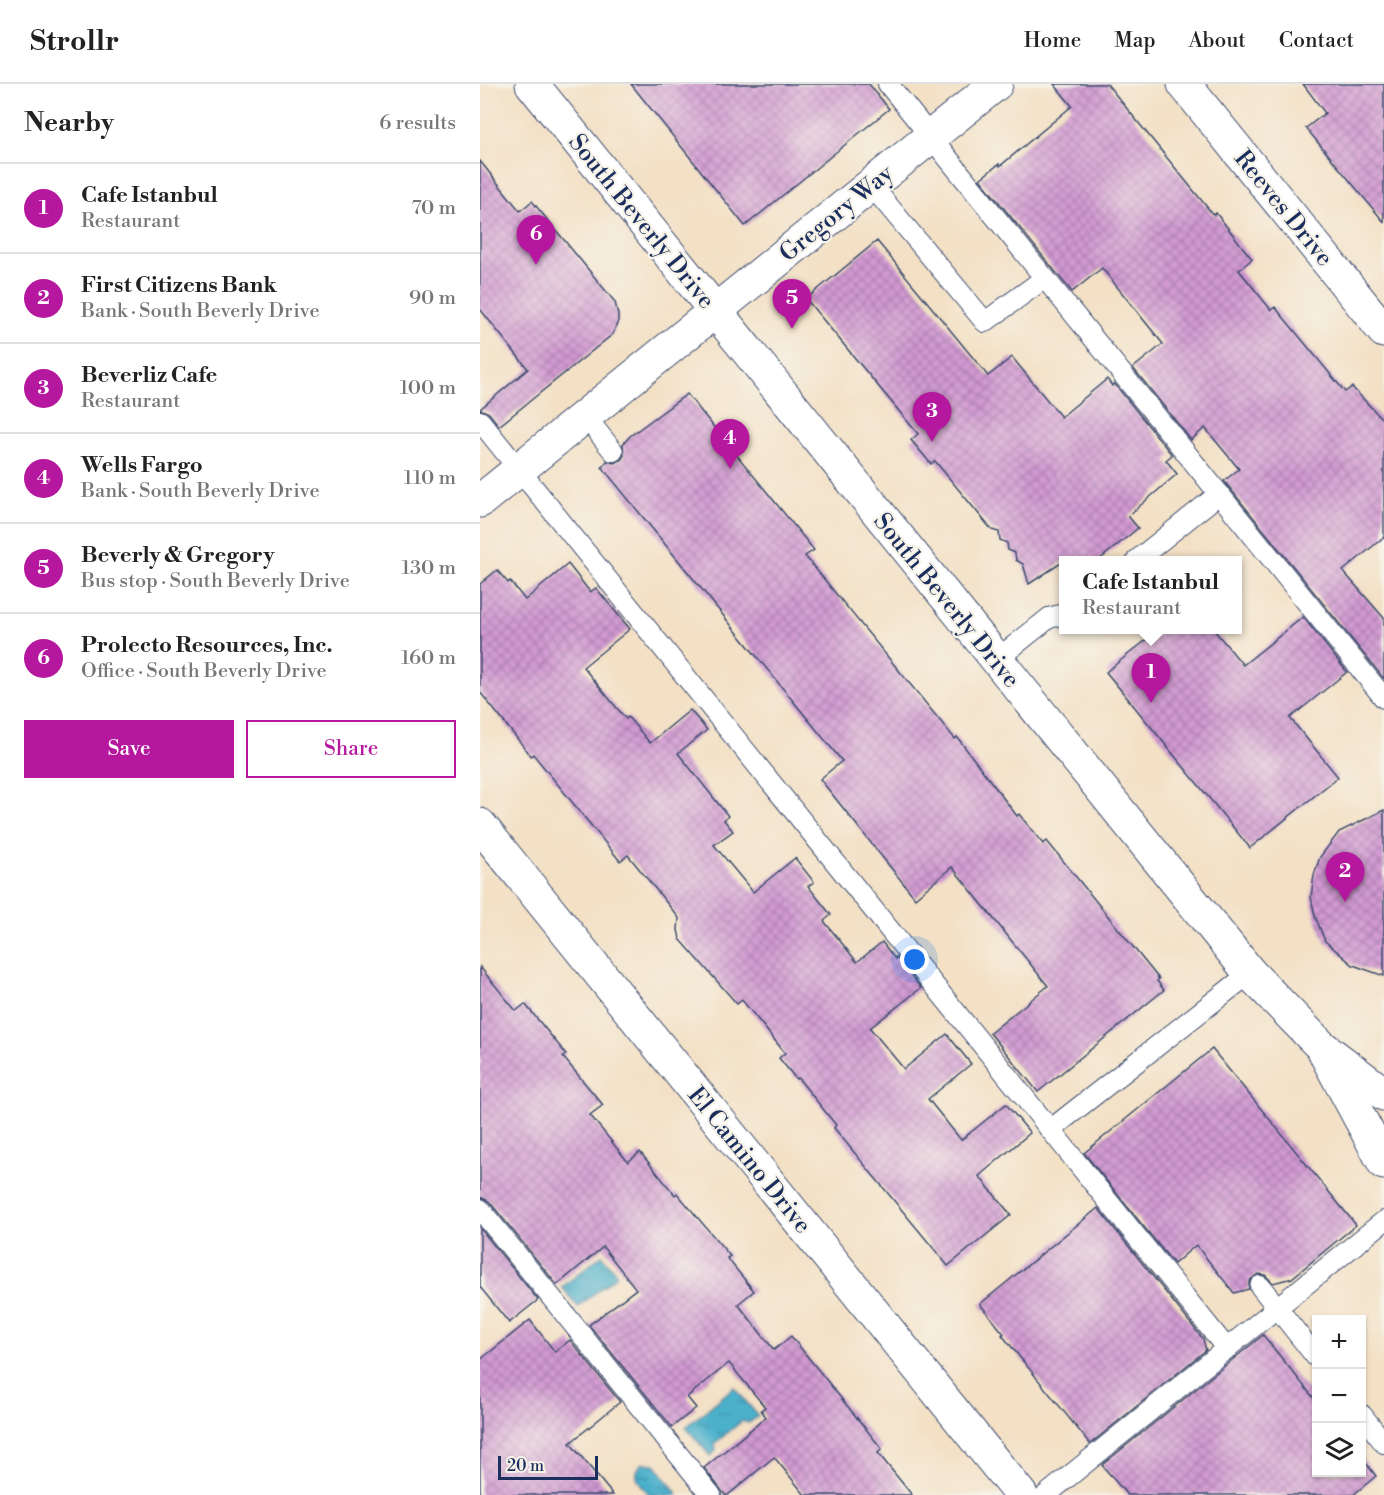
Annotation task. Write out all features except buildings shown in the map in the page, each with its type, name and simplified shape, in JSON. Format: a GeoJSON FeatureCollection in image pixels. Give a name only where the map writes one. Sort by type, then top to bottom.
{"type":"FeatureCollection","features":[{"type":"Feature","properties":{"kind":"street","name":"South Beverly Drive"},"geometry":{"type":"LineString","coordinates":[[532,84],[1250,974],[1321,1046],[1384,1094]]}},
{"type":"Feature","properties":{"kind":"street","name":"Gregory Way"},"geometry":{"type":"LineString","coordinates":[[480,501],[996,84]]}},
{"type":"Feature","properties":{"kind":"street","name":"Reeves Drive"},"geometry":{"type":"LineString","coordinates":[[1184,84],[1384,332]]}},
{"type":"Feature","properties":{"kind":"street","name":"El Camino Drive"},"geometry":{"type":"LineString","coordinates":[[480,825],[1021,1495]]}},
{"type":"Feature","properties":{"kind":"street"},"geometry":{"type":"LineString","coordinates":[[1321,1046],[1384,1163]]}},
{"type":"Feature","properties":{"kind":"lane"},"geometry":{"type":"LineString","coordinates":[[888,84],[1384,698]]}},
{"type":"Feature","properties":{"kind":"lane"},"geometry":{"type":"LineString","coordinates":[[871,185],[985,322],[1045,279]]}},
{"type":"Feature","properties":{"kind":"lane"},"geometry":{"type":"LineString","coordinates":[[585,416],[613,451]]}},
{"type":"Feature","properties":{"kind":"lane"},"geometry":{"type":"LineString","coordinates":[[480,421],[1227,1349]]}},
{"type":"Feature","properties":{"kind":"lane"},"geometry":{"type":"LineString","coordinates":[[1143,556],[1219,494]]}},
{"type":"Feature","properties":{"kind":"lane"},"geometry":{"type":"LineString","coordinates":[[996,660],[1049,618],[1059,616]]}},
{"type":"Feature","properties":{"kind":"lane"},"geometry":{"type":"LineString","coordinates":[[1050,1130],[1250,974]]}},
{"type":"Feature","properties":{"kind":"lane"},"geometry":{"type":"LineString","coordinates":[[480,1209],[711,1495]]}},
{"type":"Feature","properties":{"kind":"lane"},"geometry":{"type":"LineString","coordinates":[[1046,1495],[1384,1221]]}},
{"type":"Feature","properties":{"kind":"lane"},"geometry":{"type":"LineString","coordinates":[[1260,1286],[1312,1352]]}},
{"type":"Feature","properties":{"kind":"lane"},"geometry":{"type":"LineString","coordinates":[[1366,1420],[1384,1443]]}},
{"type":"Feature","properties":{"kind":"water"},"geometry":{"type":"Polygon","coordinates":[[[602,1255],[617,1275],[578,1307],[562,1287],[602,1255]]]}},
{"type":"Feature","properties":{"kind":"water"},"geometry":{"type":"Polygon","coordinates":[[[734,1387],[758,1416],[749,1423],[742,1421],[715,1443],[716,1451],[710,1456],[686,1427],[734,1387]]]}},
{"type":"Feature","properties":{"kind":"water"},"geometry":{"type":"Polygon","coordinates":[[[643,1463],[655,1464],[678,1495],[650,1495],[640,1483],[637,1475],[643,1463]]]}},
{"type":"Feature","properties":{"kind":"place","name":"Prolecto Resources, Inc."},"geometry":{"type":"Point","coordinates":[536,265]}},
{"type":"Feature","properties":{"kind":"place","name":"Beverly & Gregory"},"geometry":{"type":"Point","coordinates":[792,329]}},
{"type":"Feature","properties":{"kind":"place","name":"Beverliz Cafe"},"geometry":{"type":"Point","coordinates":[932,442]}},
{"type":"Feature","properties":{"kind":"place","name":"Wells Fargo"},"geometry":{"type":"Point","coordinates":[730,469]}},
{"type":"Feature","properties":{"kind":"place","name":"Cafe Istanbul"},"geometry":{"type":"Point","coordinates":[1151,703]}},
{"type":"Feature","properties":{"kind":"place","name":"First Citizens Bank"},"geometry":{"type":"Point","coordinates":[1345,902]}}]}
